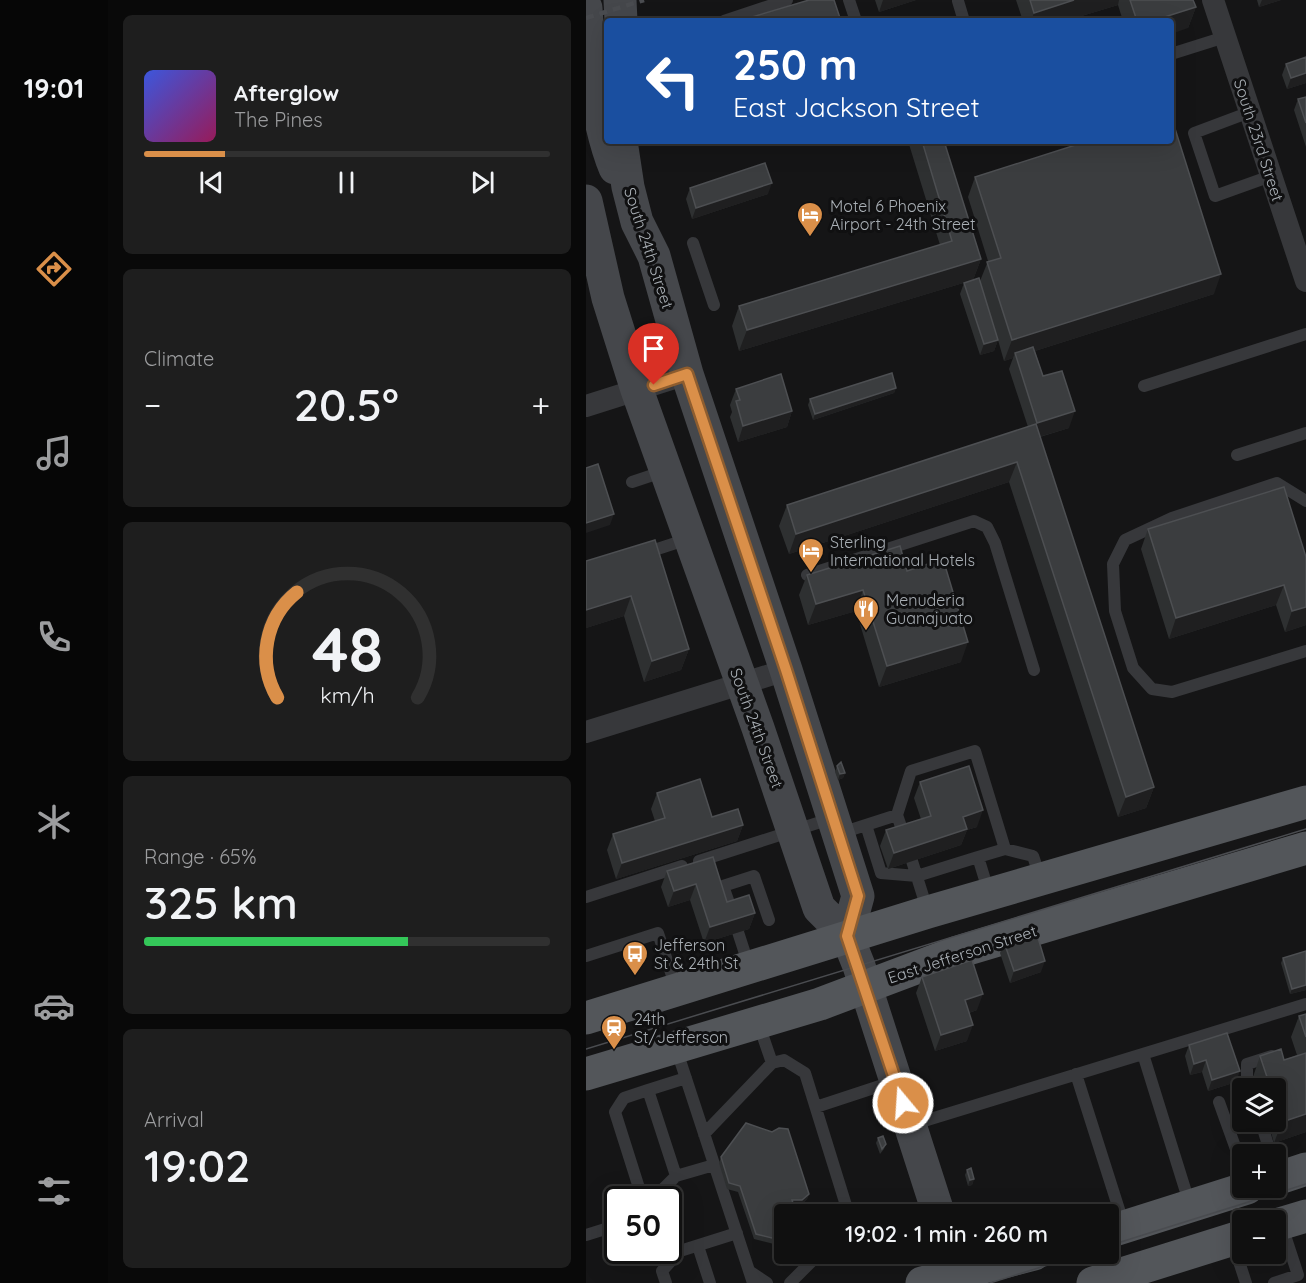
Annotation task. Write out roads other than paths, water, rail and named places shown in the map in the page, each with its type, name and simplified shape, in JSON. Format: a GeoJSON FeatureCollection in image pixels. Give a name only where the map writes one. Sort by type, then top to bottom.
{"type":"FeatureCollection","features":[{"type":"Feature","properties":{"kind":"main road"},"geometry":{"type":"LineString","coordinates":[[604,0],[605,18]]}},
{"type":"Feature","properties":{"kind":"main road"},"geometry":{"type":"LineString","coordinates":[[620,0],[621,18]]}},
{"type":"Feature","properties":{"kind":"main road"},"geometry":{"type":"LineString","coordinates":[[586,8],[595,85],[604,129]]}},
{"type":"Feature","properties":{"kind":"main road"},"geometry":{"type":"LineString","coordinates":[[608,144],[614,166],[628,187]]}},
{"type":"Feature","properties":{"kind":"main road","name":"South 24th Street"},"geometry":{"type":"LineString","coordinates":[[621,144],[628,187],[637,222],[654,256],[687,374],[786,670],[846,826],[858,896],[847,936]]}},
{"type":"Feature","properties":{"kind":"main road"},"geometry":{"type":"LineString","coordinates":[[637,144],[652,220],[654,256]]}},
{"type":"Feature","properties":{"kind":"main road","name":"South 24th Street"},"geometry":{"type":"LineString","coordinates":[[586,201],[590,241],[637,390],[819,908],[847,936],[935,1204]]}},
{"type":"Feature","properties":{"kind":"main road"},"geometry":{"type":"LineString","coordinates":[[586,1018],[847,936],[1306,802]]}},
{"type":"Feature","properties":{"kind":"main road"},"geometry":{"type":"LineString","coordinates":[[1133,852],[1306,834]]}},
{"type":"Feature","properties":{"kind":"main road","name":"East Jefferson Street"},"geometry":{"type":"LineString","coordinates":[[586,1074],[820,1004],[958,952],[1306,848]]}},
{"type":"Feature","properties":{"kind":"main road"},"geometry":{"type":"LineString","coordinates":[[1119,1228],[1232,1193]]}},
{"type":"Feature","properties":{"kind":"main road"},"geometry":{"type":"LineString","coordinates":[[1093,1283],[1232,1240]]}},
{"type":"Feature","properties":{"kind":"main road"},"geometry":{"type":"LineString","coordinates":[[922,1283],[957,1270],[986,1264]]}},
{"type":"Feature","properties":{"kind":"street","name":"South 23rd Street"},"geometry":{"type":"LineString","coordinates":[[1213,0],[1306,281]]}},
{"type":"Feature","properties":{"kind":"street"},"geometry":{"type":"LineString","coordinates":[[586,406],[687,374]]}},
{"type":"Feature","properties":{"kind":"street"},"geometry":{"type":"LineString","coordinates":[[586,732],[786,670]]}},
{"type":"Feature","properties":{"kind":"lane"},"geometry":{"type":"LineString","coordinates":[[733,18],[787,0]]}},
{"type":"Feature","properties":{"kind":"lane"},"geometry":{"type":"LineString","coordinates":[[849,0],[855,18]]}},
{"type":"Feature","properties":{"kind":"lane"},"geometry":{"type":"LineString","coordinates":[[959,0],[963,18]]}},
{"type":"Feature","properties":{"kind":"lane"},"geometry":{"type":"LineString","coordinates":[[1174,53],[1225,37]]}},
{"type":"Feature","properties":{"kind":"lane"},"geometry":{"type":"LineString","coordinates":[[1250,112],[1194,133],[1215,196],[1271,176]]}},
{"type":"Feature","properties":{"kind":"lane"},"geometry":{"type":"LineString","coordinates":[[693,243],[714,305]]}},
{"type":"Feature","properties":{"kind":"lane"},"geometry":{"type":"LineString","coordinates":[[1144,386],[1306,334]]}},
{"type":"Feature","properties":{"kind":"lane"},"geometry":{"type":"LineString","coordinates":[[1237,455],[1306,433]]}},
{"type":"Feature","properties":{"kind":"lane"},"geometry":{"type":"LineString","coordinates":[[632,482],[666,471]]}},
{"type":"Feature","properties":{"kind":"lane"},"geometry":{"type":"LineString","coordinates":[[1306,501],[1278,483],[1224,500],[1172,518],[1125,540],[1113,564],[1115,611],[1133,668],[1152,689],[1172,692],[1306,651]]}},
{"type":"Feature","properties":{"kind":"lane"},"geometry":{"type":"LineString","coordinates":[[807,574],[974,521],[987,527],[995,543],[1034,670]]}},
{"type":"Feature","properties":{"kind":"lane"},"geometry":{"type":"LineString","coordinates":[[629,557],[689,538]]}},
{"type":"Feature","properties":{"kind":"lane"},"geometry":{"type":"LineString","coordinates":[[905,838],[897,815],[912,771],[975,752],[1005,849]]}},
{"type":"Feature","properties":{"kind":"lane"},"geometry":{"type":"LineString","coordinates":[[586,897],[793,831],[846,826],[897,815]]}},
{"type":"Feature","properties":{"kind":"lane"},"geometry":{"type":"LineString","coordinates":[[846,826],[881,873],[917,876],[1005,849],[1033,856],[1040,879]]}},
{"type":"Feature","properties":{"kind":"lane"},"geometry":{"type":"LineString","coordinates":[[978,857],[989,894]]}},
{"type":"Feature","properties":{"kind":"lane"},"geometry":{"type":"LineString","coordinates":[[912,861],[928,912]]}},
{"type":"Feature","properties":{"kind":"lane"},"geometry":{"type":"LineString","coordinates":[[733,914],[723,886],[754,876],[769,920]]}},
{"type":"Feature","properties":{"kind":"lane"},"geometry":{"type":"LineString","coordinates":[[738,932],[749,967]]}},
{"type":"Feature","properties":{"kind":"lane"},"geometry":{"type":"LineString","coordinates":[[586,956],[658,933],[677,989]]}},
{"type":"Feature","properties":{"kind":"lane"},"geometry":{"type":"LineString","coordinates":[[910,1125],[1306,1004]]}},
{"type":"Feature","properties":{"kind":"lane"},"geometry":{"type":"LineString","coordinates":[[758,1022],[772,1064]]}},
{"type":"Feature","properties":{"kind":"lane"},"geometry":{"type":"LineString","coordinates":[[676,1047],[751,1277],[767,1283]]}},
{"type":"Feature","properties":{"kind":"lane"},"geometry":{"type":"LineString","coordinates":[[1247,1078],[1247,1064],[1282,1053]]}},
{"type":"Feature","properties":{"kind":"lane"},"geometry":{"type":"LineString","coordinates":[[1143,1054],[1190,1206]]}},
{"type":"Feature","properties":{"kind":"lane"},"geometry":{"type":"LineString","coordinates":[[704,1134],[772,1064],[784,1060],[805,1073],[846,1204]]}},
{"type":"Feature","properties":{"kind":"lane"},"geometry":{"type":"LineString","coordinates":[[1076,1074],[1110,1204]]}},
{"type":"Feature","properties":{"kind":"lane"},"geometry":{"type":"LineString","coordinates":[[638,1186],[615,1112],[624,1098],[686,1078]]}},
{"type":"Feature","properties":{"kind":"lane"},"geometry":{"type":"LineString","coordinates":[[816,1107],[896,1081]]}},
{"type":"Feature","properties":{"kind":"lane"},"geometry":{"type":"LineString","coordinates":[[648,1090],[676,1176]]}},
{"type":"Feature","properties":{"kind":"lane"},"geometry":{"type":"LineString","coordinates":[[1219,1102],[1234,1144]]}},
{"type":"Feature","properties":{"kind":"lane"},"geometry":{"type":"LineString","coordinates":[[669,1186],[676,1176],[714,1164]]}},
{"type":"Feature","properties":{"kind":"lane"},"geometry":{"type":"LineString","coordinates":[[1274,1283],[1298,1275],[1288,1222]]}},
{"type":"Feature","properties":{"kind":"lane"},"geometry":{"type":"LineString","coordinates":[[586,1235],[604,1229]]}},
{"type":"Feature","properties":{"kind":"lane"},"geometry":{"type":"LineString","coordinates":[[682,1250],[737,1233]]}},
{"type":"Feature","properties":{"kind":"lane"},"geometry":{"type":"LineString","coordinates":[[698,1246],[710,1283]]}},
{"type":"Feature","properties":{"kind":"lane"},"geometry":{"type":"LineString","coordinates":[[666,1283],[662,1271],[668,1264]]}},
{"type":"Feature","properties":{"kind":"lane"},"geometry":{"type":"LineString","coordinates":[[790,1283],[809,1264]]}},
{"type":"Feature","properties":{"kind":"lane"},"geometry":{"type":"LineString","coordinates":[[1242,1264],[1246,1283]]}},
{"type":"Feature","properties":{"kind":"tram line"},"geometry":{"type":"LineString","coordinates":[[586,1049],[1306,829]]}},
{"type":"Feature","properties":{"kind":"tram line"},"geometry":{"type":"LineString","coordinates":[[1119,1243],[1306,1184]]}},
{"type":"Feature","properties":{"kind":"tram line"},"geometry":{"type":"LineString","coordinates":[[990,1283],[1051,1264]]}},
{"type":"Feature","properties":{"kind":"railway"},"geometry":{"type":"LineString","coordinates":[[586,18],[644,0]]}},
{"type":"Feature","properties":{"kind":"place","name":"Motel 6 Phoenix Airport - 24th Street"},"geometry":{"type":"Point","coordinates":[810,238]}},
{"type":"Feature","properties":{"kind":"place","name":"Sterling International Hotels"},"geometry":{"type":"Point","coordinates":[811,574]}},
{"type":"Feature","properties":{"kind":"place","name":"Menuderia Guanajuato"},"geometry":{"type":"Point","coordinates":[866,632]}},
{"type":"Feature","properties":{"kind":"place","name":"Jefferson St & 24th St"},"geometry":{"type":"Point","coordinates":[635,977]}},
{"type":"Feature","properties":{"kind":"place","name":"24th St/Jefferson"},"geometry":{"type":"Point","coordinates":[614,1051]}}]}
